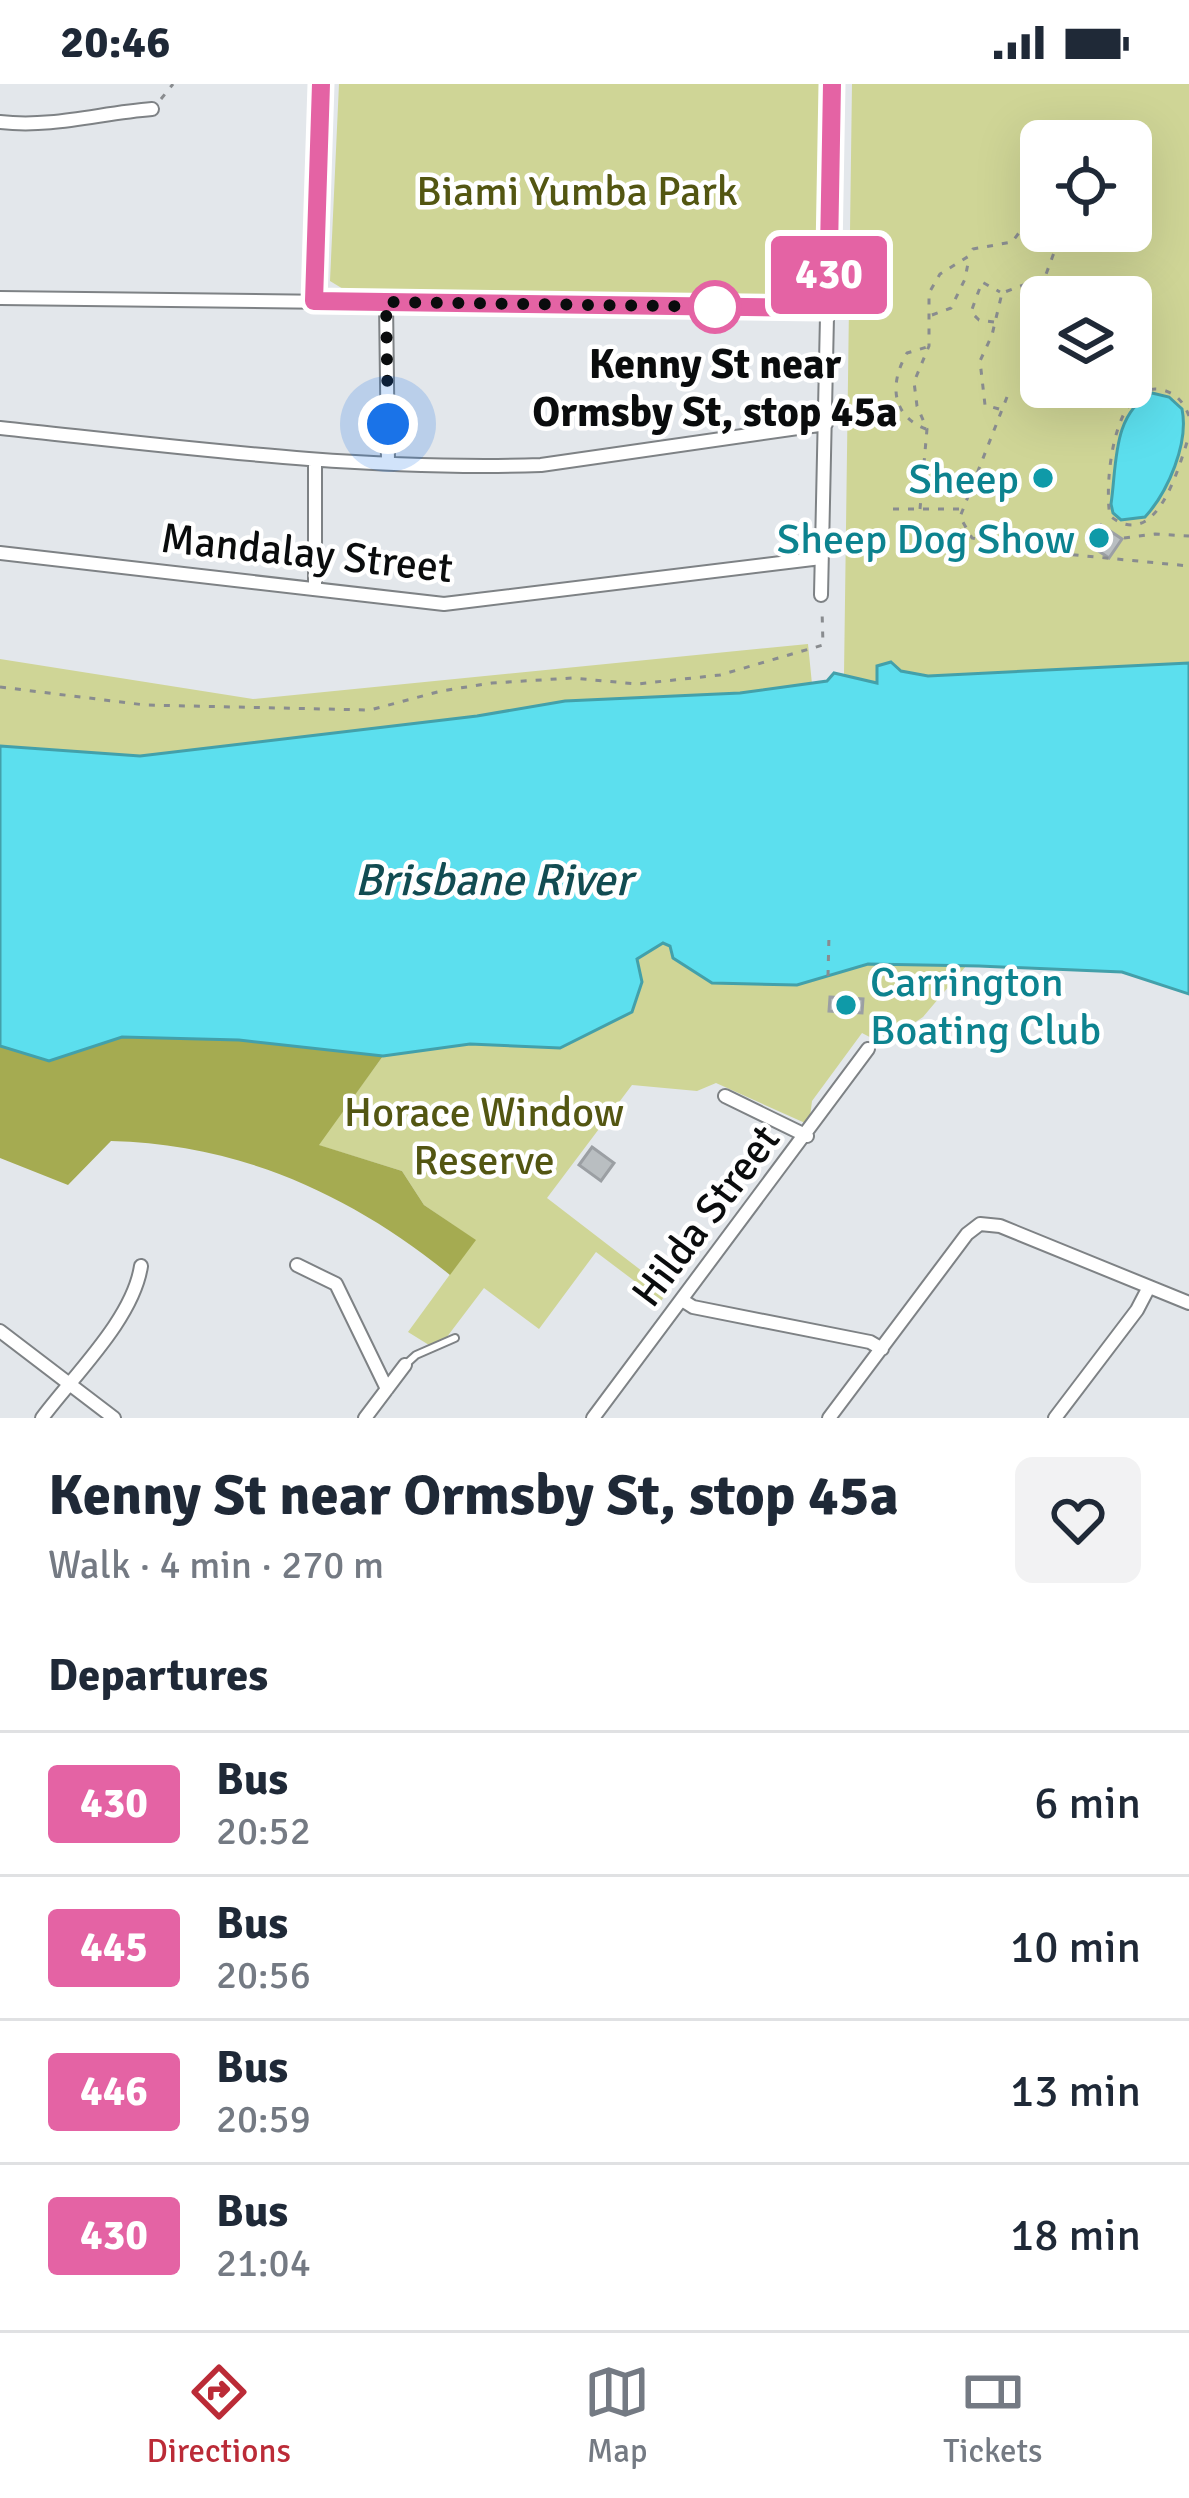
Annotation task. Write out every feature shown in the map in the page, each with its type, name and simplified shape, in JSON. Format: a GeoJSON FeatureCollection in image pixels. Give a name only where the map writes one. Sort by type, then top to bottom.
{"type":"FeatureCollection","features":[{"type":"Feature","properties":{"kind":"street"},"geometry":{"type":"LineString","coordinates":[[314,301],[321,84]]}},
{"type":"Feature","properties":{"kind":"street"},"geometry":{"type":"LineString","coordinates":[[821,595],[832,84]]}},
{"type":"Feature","properties":{"kind":"street"},"geometry":{"type":"LineString","coordinates":[[0,122],[42,126],[152,109]]}},
{"type":"Feature","properties":{"kind":"street"},"geometry":{"type":"LineString","coordinates":[[0,298],[828,308]]}},
{"type":"Feature","properties":{"kind":"street"},"geometry":{"type":"LineString","coordinates":[[386,302],[388,462]]}},
{"type":"Feature","properties":{"kind":"street"},"geometry":{"type":"LineString","coordinates":[[0,428],[315,461],[541,465],[826,424]]}},
{"type":"Feature","properties":{"kind":"street"},"geometry":{"type":"LineString","coordinates":[[315,461],[315,590]]}},
{"type":"Feature","properties":{"kind":"street","name":"Mandalay Street"},"geometry":{"type":"LineString","coordinates":[[0,553],[444,604],[821,558]]}},
{"type":"Feature","properties":{"kind":"street","name":"Hilda Street"},"geometry":{"type":"LineString","coordinates":[[593,1418],[868,1049]]}},
{"type":"Feature","properties":{"kind":"street"},"geometry":{"type":"LineString","coordinates":[[725,1096],[807,1136]]}},
{"type":"Feature","properties":{"kind":"street"},"geometry":{"type":"LineString","coordinates":[[829,1418],[967,1234],[984,1223],[1189,1303]]}},
{"type":"Feature","properties":{"kind":"street"},"geometry":{"type":"LineString","coordinates":[[296,1265],[336,1283],[387,1389]]}},
{"type":"Feature","properties":{"kind":"street"},"geometry":{"type":"LineString","coordinates":[[42,1418],[132,1299],[141,1267]]}},
{"type":"Feature","properties":{"kind":"street"},"geometry":{"type":"LineString","coordinates":[[1055,1418],[1137,1310],[1148,1287]]}},
{"type":"Feature","properties":{"kind":"street"},"geometry":{"type":"LineString","coordinates":[[682,1300],[691,1306],[870,1342],[881,1349]]}},
{"type":"Feature","properties":{"kind":"street"},"geometry":{"type":"LineString","coordinates":[[0,1331],[113,1418]]}},
{"type":"Feature","properties":{"kind":"street"},"geometry":{"type":"LineString","coordinates":[[365,1418],[405,1365]]}},
{"type":"Feature","properties":{"kind":"lane"},"geometry":{"type":"LineString","coordinates":[[405,1365],[455,1338]]}},
{"type":"Feature","properties":{"kind":"path"},"geometry":{"type":"LineString","coordinates":[[152,109],[173,84]]}},
{"type":"Feature","properties":{"kind":"path"},"geometry":{"type":"LineString","coordinates":[[932,315],[951,308],[973,249],[1012,242],[1020,232]]}},
{"type":"Feature","properties":{"kind":"path"},"geometry":{"type":"LineString","coordinates":[[1001,293],[1045,277],[1058,252]]}},
{"type":"Feature","properties":{"kind":"path"},"geometry":{"type":"LineString","coordinates":[[920,509],[927,429],[916,406],[914,382],[929,346],[929,293],[940,274],[969,256]]}},
{"type":"Feature","properties":{"kind":"path"},"geometry":{"type":"LineString","coordinates":[[995,322],[979,320],[970,312],[982,282],[1001,293]]}},
{"type":"Feature","properties":{"kind":"path"},"geometry":{"type":"LineString","coordinates":[[1001,293],[980,361],[985,405],[1002,410]]}},
{"type":"Feature","properties":{"kind":"path"},"geometry":{"type":"LineString","coordinates":[[927,429],[914,424],[896,406],[893,377],[907,353],[929,346]]}},
{"type":"Feature","properties":{"kind":"path"},"geometry":{"type":"LineString","coordinates":[[1189,416],[1168,391],[1154,389],[1130,401],[1117,430],[1110,516],[1119,523],[1148,519],[1166,501],[1189,436]]}},
{"type":"Feature","properties":{"kind":"path"},"geometry":{"type":"LineString","coordinates":[[1007,397],[960,517],[972,538],[1065,554],[1189,566]]}},
{"type":"Feature","properties":{"kind":"path"},"geometry":{"type":"LineString","coordinates":[[1179,464],[1189,472]]}},
{"type":"Feature","properties":{"kind":"path"},"geometry":{"type":"LineString","coordinates":[[893,509],[963,509]]}},
{"type":"Feature","properties":{"kind":"path"},"geometry":{"type":"LineString","coordinates":[[1124,538],[1187,536],[1189,543]]}},
{"type":"Feature","properties":{"kind":"path"},"geometry":{"type":"LineString","coordinates":[[0,687],[145,705],[370,710],[493,683],[572,678],[638,684],[720,675],[823,645],[821,595]]}},
{"type":"Feature","properties":{"kind":"path"},"geometry":{"type":"LineString","coordinates":[[828,976],[829,935]]}},
{"type":"Feature","properties":{"kind":"green space","name":"Biami Yumba Park"},"geometry":{"type":"Polygon","coordinates":[[[339,84],[823,84],[823,280],[800,297],[353,295],[330,281],[339,84]]]}},
{"type":"Feature","properties":{"kind":"green space"},"geometry":{"type":"Polygon","coordinates":[[[852,84],[1189,84],[1189,663],[857,680],[844,675],[852,84]]]}},
{"type":"Feature","properties":{"kind":"green space"},"geometry":{"type":"Polygon","coordinates":[[[808,644],[812,684],[740,693],[565,701],[140,756],[0,746],[0,659],[253,699],[808,644]]]}},
{"type":"Feature","properties":{"kind":"green space","name":"Horace Window Reserve"},"geometry":{"type":"Polygon","coordinates":[[[663,942],[797,985],[868,964],[966,966],[923,1017],[883,1044],[862,1033],[812,1101],[805,1123],[716,1083],[697,1091],[632,1085],[547,1198],[668,1291],[661,1301],[596,1252],[539,1329],[484,1288],[437,1350],[408,1332],[475,1240],[424,1205],[402,1171],[318,1145],[383,1056],[470,1044],[560,1048],[634,1008],[642,982],[637,959],[663,942]]]}},
{"type":"Feature","properties":{"kind":"green space"},"geometry":{"type":"Polygon","coordinates":[[[122,1037],[239,1040],[383,1056],[319,1145],[402,1171],[424,1205],[476,1240],[450,1275],[374,1221],[292,1179],[205,1152],[159,1144],[111,1141],[68,1185],[0,1158],[0,1046],[49,1061],[122,1037]]]}},
{"type":"Feature","properties":{"kind":"water"},"geometry":{"type":"Polygon","coordinates":[[[1152,393],[1169,397],[1182,409],[1182,437],[1169,481],[1145,517],[1121,520],[1111,504],[1119,441],[1134,408],[1152,408],[1152,393]]]}},
{"type":"Feature","properties":{"kind":"water","name":"Brisbane River"},"geometry":{"type":"Polygon","coordinates":[[[891,662],[901,671],[928,676],[1189,663],[1189,994],[1122,972],[979,966],[868,964],[797,985],[712,983],[673,958],[670,946],[663,943],[637,959],[642,982],[632,1012],[560,1048],[470,1044],[383,1056],[239,1040],[122,1037],[49,1061],[0,1046],[0,746],[140,756],[565,701],[740,693],[827,681],[834,673],[877,683],[877,666],[891,662]]]}},
{"type":"Feature","properties":{"kind":"building"},"geometry":{"type":"Polygon","coordinates":[[[1101,525],[1122,539],[1109,558],[1088,544],[1101,525]]]}},
{"type":"Feature","properties":{"kind":"building","name":"Carrington Boating Club"},"geometry":{"type":"Polygon","coordinates":[[[830,997],[863,999],[862,1013],[829,1011],[830,997]]]}},
{"type":"Feature","properties":{"kind":"building"},"geometry":{"type":"Polygon","coordinates":[[[592,1147],[614,1163],[601,1181],[579,1165],[592,1147]]]}},
{"type":"Feature","properties":{"kind":"bus line","name":"430"},"geometry":{"type":"LineString","coordinates":[[321,84],[314,301],[823,308],[828,308],[832,84]]}},
{"type":"Feature","properties":{"kind":"place","name":"Kenny St near Ormsby St, stop 45a"},"geometry":{"type":"Point","coordinates":[715,307]}},
{"type":"Feature","properties":{"kind":"place","name":"Sheep"},"geometry":{"type":"Point","coordinates":[1043,478]}},
{"type":"Feature","properties":{"kind":"place","name":"Sheep Dog Show"},"geometry":{"type":"Point","coordinates":[1099,538]}},
{"type":"Feature","properties":{"kind":"place","name":"Carrington Boating Club"},"geometry":{"type":"Point","coordinates":[846,1005]}},
{"type":"Feature","properties":{"kind":"route"},"geometry":{"type":"LineString","coordinates":[[388,424],[386,302],[735,307],[715,307]]}}]}
